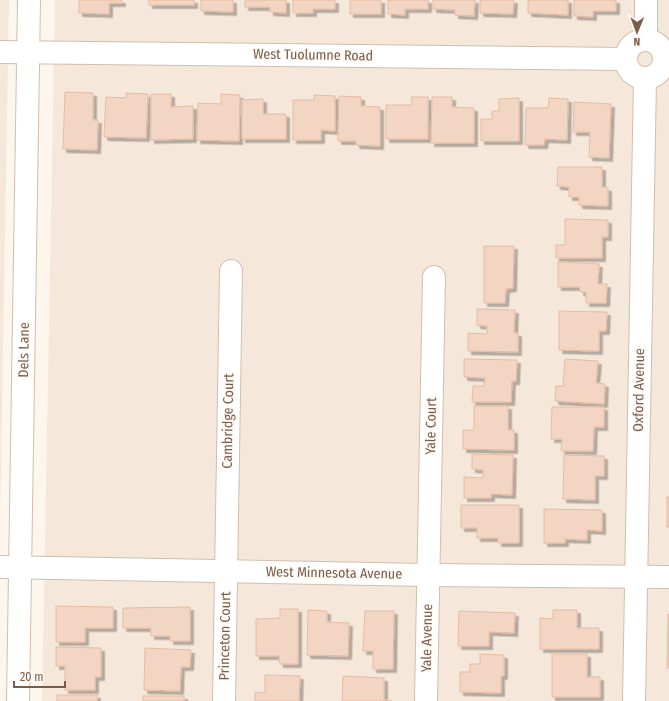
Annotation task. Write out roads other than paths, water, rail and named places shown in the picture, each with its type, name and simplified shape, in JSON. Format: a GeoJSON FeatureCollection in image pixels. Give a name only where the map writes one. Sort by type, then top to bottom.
{"type":"FeatureCollection","features":[{"type":"Feature","properties":{"kind":"street","name":"Dels Lane"},"geometry":{"type":"LineString","coordinates":[[18,701],[10,567],[29,52],[29,0]]}},
{"type":"Feature","properties":{"kind":"street"},"geometry":{"type":"LineString","coordinates":[[646,0],[646,40]]}},
{"type":"Feature","properties":{"kind":"street"},"geometry":{"type":"LineString","coordinates":[[646,40],[652,40],[661,48],[667,59],[656,74],[645,78],[633,74],[629,70],[626,59],[629,47],[634,43],[646,40]]}},
{"type":"Feature","properties":{"kind":"street","name":"West Tuolumne Road"},"geometry":{"type":"LineString","coordinates":[[0,52],[626,59]]}},
{"type":"Feature","properties":{"kind":"street","name":"Oxford Avenue"},"geometry":{"type":"LineString","coordinates":[[634,701],[645,78]]}},
{"type":"Feature","properties":{"kind":"street","name":"Cambridge Court"},"geometry":{"type":"LineString","coordinates":[[226,570],[231,271]]}},
{"type":"Feature","properties":{"kind":"street","name":"Yale Court"},"geometry":{"type":"LineString","coordinates":[[428,575],[434,276]]}},
{"type":"Feature","properties":{"kind":"street","name":"West Minnesota Avenue"},"geometry":{"type":"LineString","coordinates":[[10,567],[428,575],[669,577]]}},
{"type":"Feature","properties":{"kind":"street","name":"Princeton Court"},"geometry":{"type":"LineString","coordinates":[[224,701],[226,570]]}},
{"type":"Feature","properties":{"kind":"street","name":"Yale Avenue"},"geometry":{"type":"LineString","coordinates":[[426,701],[428,575]]}}]}
